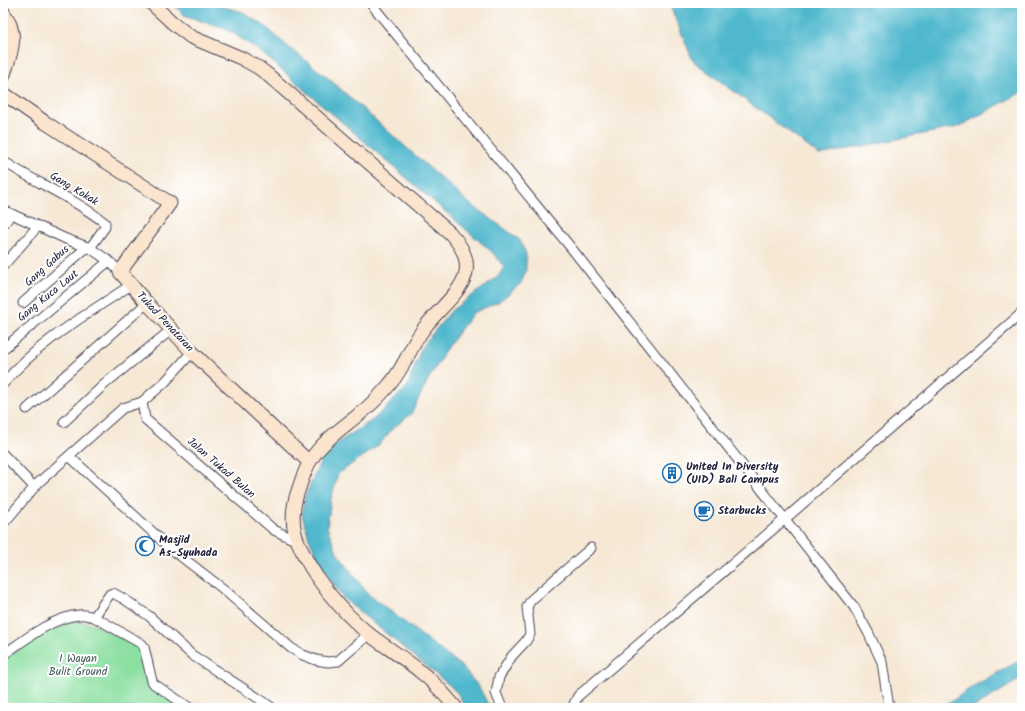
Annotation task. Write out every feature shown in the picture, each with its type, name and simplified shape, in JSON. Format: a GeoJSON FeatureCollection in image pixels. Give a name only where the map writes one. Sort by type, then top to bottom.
{"type":"FeatureCollection","features":[{"type":"Feature","properties":{"kind":"street"},"geometry":{"type":"LineString","coordinates":[[151,3],[191,37],[241,58],[268,75],[450,233],[456,239],[465,255],[466,271],[458,290],[423,329],[395,379],[377,398],[320,447],[309,462],[302,478],[294,504],[293,525],[297,541],[308,563],[324,588],[344,610],[370,634],[422,672],[435,684],[456,708]]}},
{"type":"Feature","properties":{"kind":"street"},"geometry":{"type":"LineString","coordinates":[[371,3],[572,249],[854,607],[882,662],[889,708]]}},
{"type":"Feature","properties":{"kind":"street"},"geometry":{"type":"LineString","coordinates":[[3,12],[12,29],[13,39],[12,51],[3,77]]}},
{"type":"Feature","properties":{"kind":"street"},"geometry":{"type":"LineString","coordinates":[[3,93],[46,123],[170,203],[120,272]]}},
{"type":"Feature","properties":{"kind":"street","name":"Gang Kokak"},"geometry":{"type":"LineString","coordinates":[[3,161],[71,200],[105,223],[105,227],[89,247]]}},
{"type":"Feature","properties":{"kind":"street"},"geometry":{"type":"LineString","coordinates":[[3,225],[7,212]]}},
{"type":"Feature","properties":{"kind":"street","name":"Tukad Penataran"},"geometry":{"type":"LineString","coordinates":[[7,212],[89,247],[109,261],[192,352],[309,462]]}},
{"type":"Feature","properties":{"kind":"street"},"geometry":{"type":"LineString","coordinates":[[3,266],[38,226]]}},
{"type":"Feature","properties":{"kind":"street","name":"Gang Gabus"},"geometry":{"type":"LineString","coordinates":[[23,303],[89,247]]}},
{"type":"Feature","properties":{"kind":"street","name":"Gang Kuca Laut"},"geometry":{"type":"LineString","coordinates":[[3,349],[109,261]]}},
{"type":"Feature","properties":{"kind":"street"},"geometry":{"type":"LineString","coordinates":[[3,384],[49,340],[131,285]]}},
{"type":"Feature","properties":{"kind":"street"},"geometry":{"type":"LineString","coordinates":[[27,408],[147,303]]}},
{"type":"Feature","properties":{"kind":"street"},"geometry":{"type":"LineString","coordinates":[[572,708],[578,696],[1022,313]]}},
{"type":"Feature","properties":{"kind":"street"},"geometry":{"type":"LineString","coordinates":[[64,422],[107,382],[171,330]]}},
{"type":"Feature","properties":{"kind":"street"},"geometry":{"type":"LineString","coordinates":[[3,524],[34,487],[123,408],[142,402],[165,382],[192,352]]}},
{"type":"Feature","properties":{"kind":"street","name":"Jalan Tukad Bulan"},"geometry":{"type":"LineString","coordinates":[[142,402],[145,420],[274,530],[297,541]]}},
{"type":"Feature","properties":{"kind":"street"},"geometry":{"type":"LineString","coordinates":[[3,454],[34,487]]}},
{"type":"Feature","properties":{"kind":"street"},"geometry":{"type":"LineString","coordinates":[[69,456],[170,548],[222,588],[291,648],[316,660],[328,662],[338,661],[370,634]]}},
{"type":"Feature","properties":{"kind":"street"},"geometry":{"type":"LineString","coordinates":[[502,708],[496,693],[499,677],[512,656],[526,642],[530,634],[527,607],[531,600],[591,548]]}},
{"type":"Feature","properties":{"kind":"street"},"geometry":{"type":"LineString","coordinates":[[94,617],[110,594],[113,593],[149,616],[192,655],[272,708]]}},
{"type":"Feature","properties":{"kind":"street"},"geometry":{"type":"LineString","coordinates":[[3,655],[29,637],[59,620],[80,614],[94,617],[142,644],[154,684],[190,708]]}},
{"type":"Feature","properties":{"kind":"green space","name":"I Wayan Bulit Ground"},"geometry":{"type":"Polygon","coordinates":[[[74,621],[94,624],[138,647],[148,684],[183,708],[3,708],[3,660],[46,632],[74,621]]]}},
{"type":"Feature","properties":{"kind":"water"},"geometry":{"type":"Polygon","coordinates":[[[172,3],[209,3],[243,12],[266,27],[286,45],[327,77],[469,203],[520,240],[526,254],[526,271],[521,283],[500,301],[473,313],[448,346],[428,380],[411,414],[392,429],[380,444],[338,474],[331,499],[327,527],[338,554],[367,593],[461,666],[479,687],[490,708],[466,708],[458,694],[448,684],[344,599],[321,566],[309,538],[302,515],[304,499],[325,451],[374,419],[407,387],[422,346],[452,310],[498,277],[504,267],[492,252],[262,53],[230,31],[184,15],[172,3]]]}},
{"type":"Feature","properties":{"kind":"water"},"geometry":{"type":"Polygon","coordinates":[[[669,3],[1022,3],[1022,92],[958,127],[819,155],[693,61],[669,3]]]}},
{"type":"Feature","properties":{"kind":"water"},"geometry":{"type":"Polygon","coordinates":[[[1022,659],[1022,678],[973,708],[942,708],[972,687],[1022,659]]]}},
{"type":"Feature","properties":{"kind":"place","name":"United In Diversity (UID) Bali Campus"},"geometry":{"type":"Point","coordinates":[672,473]}},
{"type":"Feature","properties":{"kind":"place","name":"Starbucks"},"geometry":{"type":"Point","coordinates":[704,511]}},
{"type":"Feature","properties":{"kind":"place","name":"Masjid As-Syuhada"},"geometry":{"type":"Point","coordinates":[145,546]}}]}
